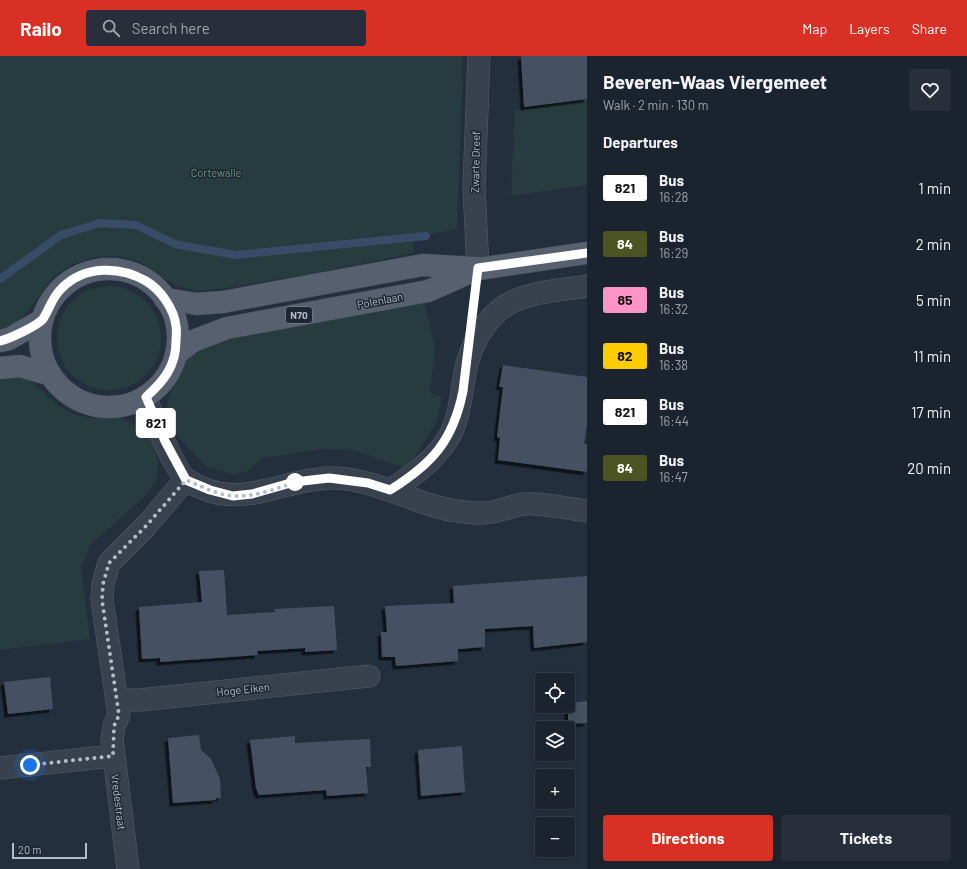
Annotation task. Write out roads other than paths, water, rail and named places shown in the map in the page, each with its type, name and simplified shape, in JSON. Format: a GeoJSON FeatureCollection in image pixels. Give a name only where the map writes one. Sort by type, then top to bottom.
{"type":"FeatureCollection","features":[{"type":"Feature","properties":{"kind":"main road","name":"Polenlaan"},"geometry":{"type":"LineString","coordinates":[[176,354],[193,341],[227,328],[428,291],[478,268],[587,253]]}},
{"type":"Feature","properties":{"kind":"main road","name":"N70"},"geometry":{"type":"LineString","coordinates":[[165,299],[197,304],[223,302],[423,265],[478,268]]}},
{"type":"Feature","properties":{"kind":"main road"},"geometry":{"type":"LineString","coordinates":[[97,270],[116,270],[135,275],[152,284],[165,299],[176,325],[176,354],[170,371],[159,385],[146,397],[129,404],[111,407],[94,406],[77,400],[62,389],[50,375],[40,348],[42,320],[50,302],[62,287],[79,276],[97,270]]}},
{"type":"Feature","properties":{"kind":"main road"},"geometry":{"type":"LineString","coordinates":[[0,341],[9,339],[42,320]]}},
{"type":"Feature","properties":{"kind":"main road"},"geometry":{"type":"LineString","coordinates":[[0,368],[20,366],[50,375]]}},
{"type":"Feature","properties":{"kind":"street","name":"Zwarte Dreef"},"geometry":{"type":"LineString","coordinates":[[478,56],[474,187],[478,268]]}},
{"type":"Feature","properties":{"kind":"street"},"geometry":{"type":"LineString","coordinates":[[390,490],[406,480],[431,459],[450,435],[459,408],[470,353],[481,330],[496,314],[513,302],[536,295],[587,286]]}},
{"type":"Feature","properties":{"kind":"street"},"geometry":{"type":"LineString","coordinates":[[146,397],[165,441],[186,480],[210,490],[233,496],[252,494],[294,482],[329,478],[368,483],[450,510],[483,513],[525,504],[587,511]]}},
{"type":"Feature","properties":{"kind":"street","name":"Vredestraat"},"geometry":{"type":"LineString","coordinates":[[128,869],[113,756],[114,726],[119,715],[118,700],[102,600],[103,584],[109,563],[154,517],[186,480]]}},
{"type":"Feature","properties":{"kind":"street","name":"Hoge Eiken"},"geometry":{"type":"LineString","coordinates":[[118,700],[140,700],[369,676]]}},
{"type":"Feature","properties":{"kind":"street"},"geometry":{"type":"LineString","coordinates":[[0,768],[113,756]]}},
{"type":"Feature","properties":{"kind":"waterway"},"geometry":{"type":"LineString","coordinates":[[0,279],[61,235],[100,223],[136,225],[175,244],[235,255],[426,236]]}},
{"type":"Feature","properties":{"kind":"park label","name":"Cortewalle"},"geometry":{"type":"Point","coordinates":[216,172]}}]}
